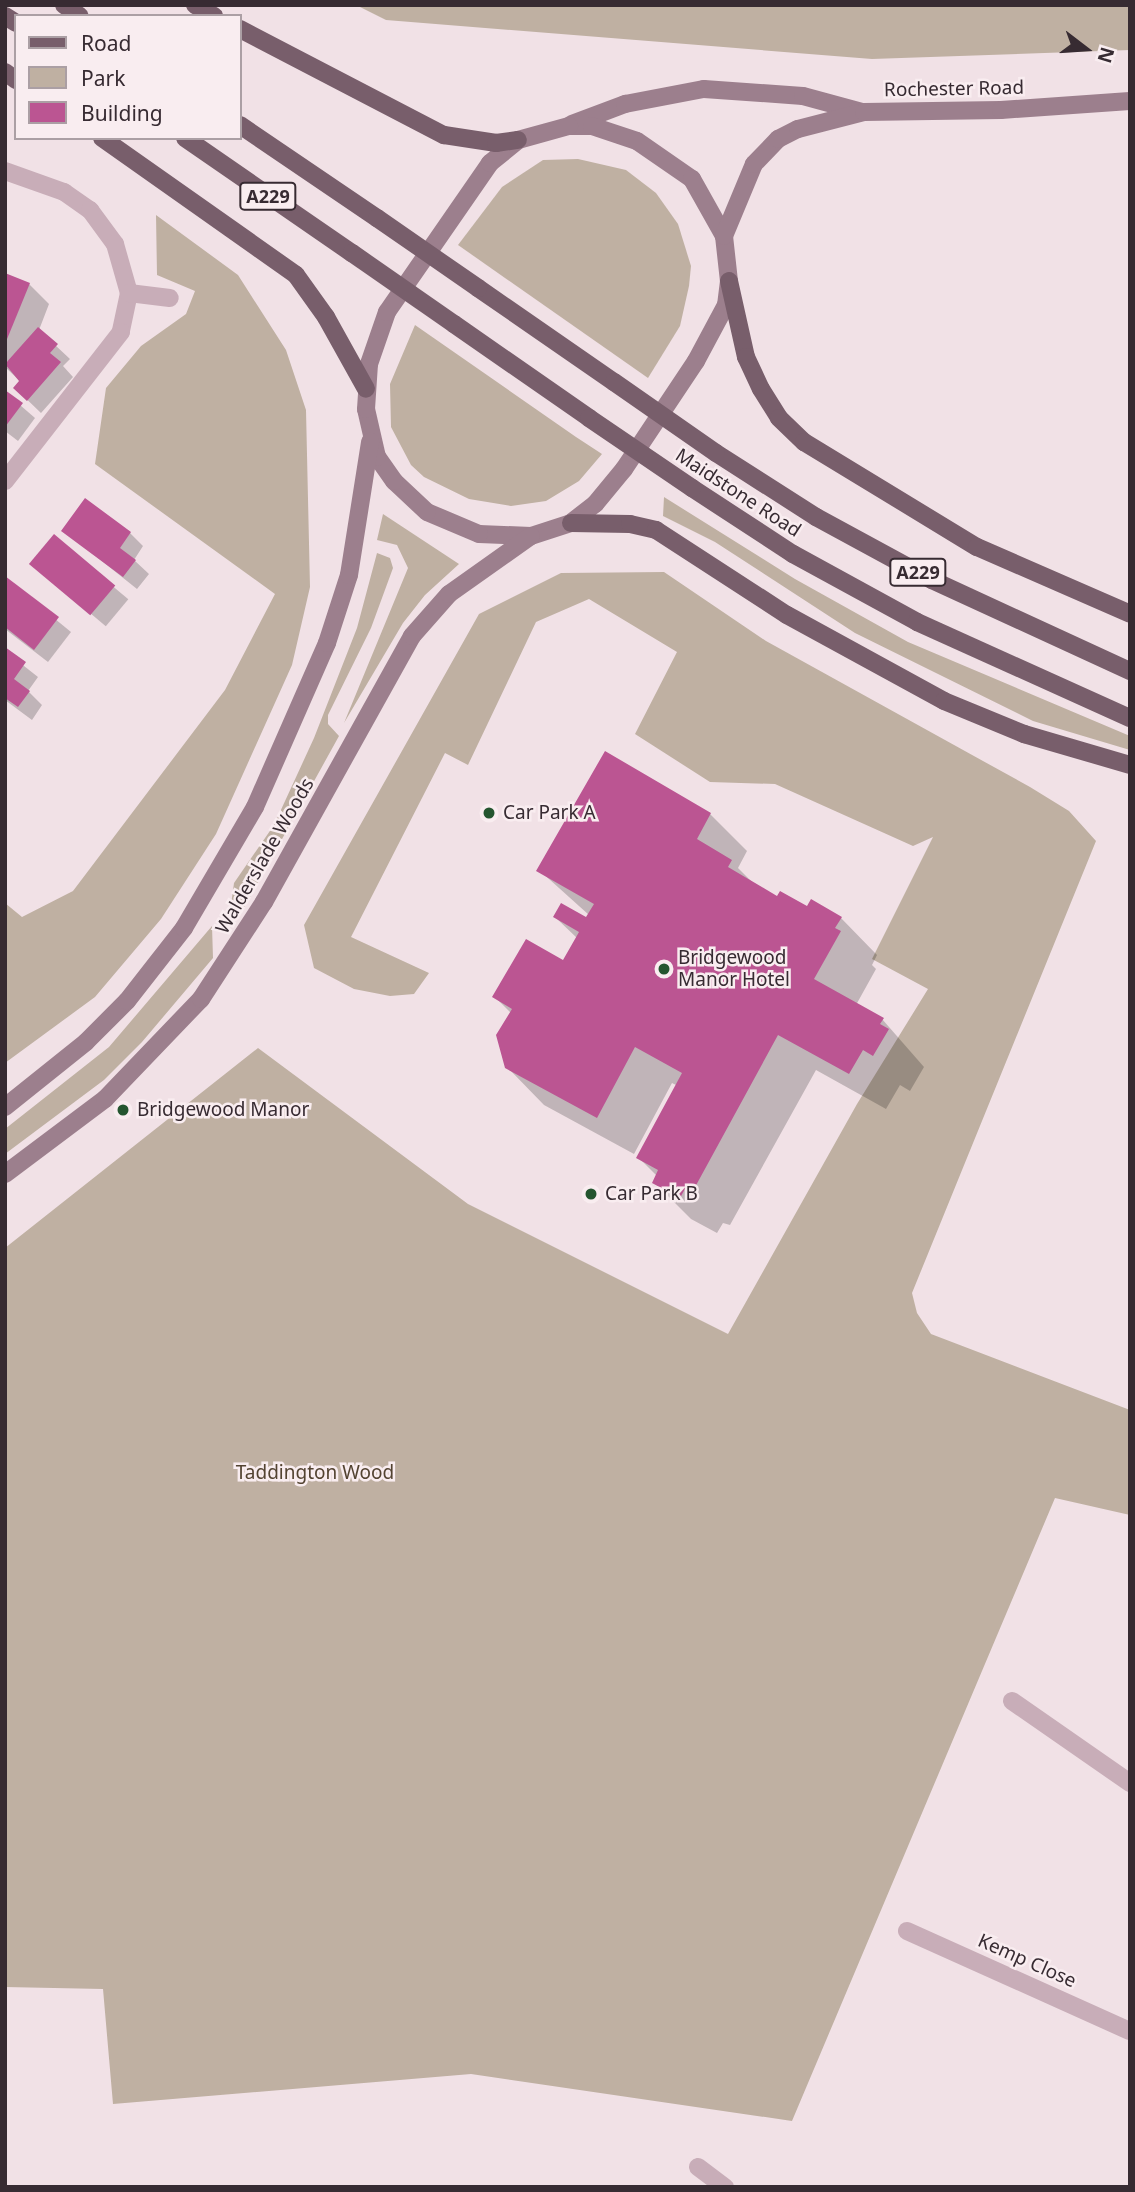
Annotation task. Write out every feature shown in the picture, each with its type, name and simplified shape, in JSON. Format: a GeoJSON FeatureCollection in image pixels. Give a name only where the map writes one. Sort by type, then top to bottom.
{"type":"FeatureCollection","features":[{"type":"Feature","properties":{"kind":"main road"},"geometry":{"type":"LineString","coordinates":[[195,5],[211,14]]}},
{"type":"Feature","properties":{"kind":"main road"},"geometry":{"type":"LineString","coordinates":[[242,30],[444,135],[496,143],[569,126],[615,133],[676,164],[703,194],[723,236],[729,281],[746,357],[779,418],[804,443],[977,547],[1130,614]]}},
{"type":"Feature","properties":{"kind":"main road","name":"Rochester Road"},"geometry":{"type":"LineString","coordinates":[[569,126],[605,109],[704,89],[803,96],[864,112]]}},
{"type":"Feature","properties":{"kind":"main road","name":"Rochester Road"},"geometry":{"type":"LineString","coordinates":[[723,236],[754,164],[778,139],[798,129],[864,112],[1001,110],[1130,101]]}},
{"type":"Feature","properties":{"kind":"main road","name":"Maidstone Road"},"geometry":{"type":"LineString","coordinates":[[242,126],[716,453],[816,517],[932,580],[1130,671]]}},
{"type":"Feature","properties":{"kind":"main road"},"geometry":{"type":"LineString","coordinates":[[518,139],[490,163],[468,190],[387,312],[376,338],[366,389],[370,440],[394,481],[437,519],[479,534],[531,536],[571,523],[630,524],[656,530],[798,621],[944,701],[1024,734],[1130,765]]}},
{"type":"Feature","properties":{"kind":"main road"},"geometry":{"type":"LineString","coordinates":[[105,140],[296,275],[326,317],[366,389]]}},
{"type":"Feature","properties":{"kind":"main road","name":"Maidstone Road"},"geometry":{"type":"LineString","coordinates":[[188,140],[589,418],[793,554],[917,622],[1130,718]]}},
{"type":"Feature","properties":{"kind":"main road"},"geometry":{"type":"LineString","coordinates":[[571,523],[608,490],[696,361],[719,325],[729,281]]}},
{"type":"Feature","properties":{"kind":"main road","name":"Walderslade Woods"},"geometry":{"type":"LineString","coordinates":[[5,1107],[86,1042],[127,1001],[184,928],[255,807],[322,655],[345,586],[356,543],[370,440]]}},
{"type":"Feature","properties":{"kind":"main road","name":"Walderslade Woods"},"geometry":{"type":"LineString","coordinates":[[5,1174],[105,1099],[201,999],[264,902],[412,636],[449,594],[531,536]]}},
{"type":"Feature","properties":{"kind":"street"},"geometry":{"type":"LineString","coordinates":[[5,171],[64,192],[85,205],[106,228],[119,254],[129,293],[121,332],[5,481]]}},
{"type":"Feature","properties":{"kind":"street"},"geometry":{"type":"LineString","coordinates":[[129,293],[170,298]]}},
{"type":"Feature","properties":{"kind":"street"},"geometry":{"type":"LineString","coordinates":[[1012,1701],[1130,1783]]}},
{"type":"Feature","properties":{"kind":"street","name":"Kemp Close"},"geometry":{"type":"LineString","coordinates":[[907,1931],[1130,2031]]}},
{"type":"Feature","properties":{"kind":"street"},"geometry":{"type":"LineString","coordinates":[[698,2167],[724,2187]]}},
{"type":"Feature","properties":{"kind":"green space"},"geometry":{"type":"Polygon","coordinates":[[[356,5],[1130,5],[1130,50],[872,59],[386,20],[356,5]]]}},
{"type":"Feature","properties":{"kind":"green space"},"geometry":{"type":"Polygon","coordinates":[[[578,159],[626,170],[656,193],[678,224],[691,266],[689,286],[680,326],[648,378],[458,245],[502,187],[543,160],[578,159]]]}},
{"type":"Feature","properties":{"kind":"green space"},"geometry":{"type":"Polygon","coordinates":[[[156,215],[238,275],[286,350],[306,410],[310,587],[292,665],[216,834],[161,919],[95,997],[5,1063],[5,903],[22,917],[73,891],[225,690],[275,594],[95,464],[106,388],[141,346],[186,314],[195,291],[157,275],[156,215]]]}},
{"type":"Feature","properties":{"kind":"green space"},"geometry":{"type":"Polygon","coordinates":[[[415,325],[602,454],[579,481],[546,501],[511,506],[469,499],[424,477],[411,465],[391,427],[390,384],[415,325]]]}},
{"type":"Feature","properties":{"kind":"green space"},"geometry":{"type":"Polygon","coordinates":[[[664,497],[795,579],[908,642],[1130,736],[1130,750],[1033,721],[855,633],[715,542],[663,516],[664,497]]]}},
{"type":"Feature","properties":{"kind":"green space"},"geometry":{"type":"Polygon","coordinates":[[[383,514],[459,564],[425,595],[403,623],[344,723],[408,568],[397,545],[377,540],[383,514]]]}},
{"type":"Feature","properties":{"kind":"green space"},"geometry":{"type":"Polygon","coordinates":[[[377,553],[390,558],[393,568],[371,628],[328,715],[328,724],[339,736],[239,917],[229,920],[234,883],[274,825],[314,738],[357,628],[377,553]]]}},
{"type":"Feature","properties":{"kind":"green space","name":"Taddington Wood"},"geometry":{"type":"Polygon","coordinates":[[[664,572],[766,641],[1069,811],[1096,841],[912,1293],[917,1313],[931,1334],[1130,1410],[1130,1515],[1055,1498],[792,2121],[471,2074],[113,2104],[103,1989],[5,1987],[5,1248],[258,1048],[468,1204],[728,1334],[857,1104],[928,989],[872,959],[933,837],[913,846],[775,784],[710,782],[635,734],[677,652],[589,599],[536,622],[468,765],[445,753],[351,937],[429,973],[414,994],[390,996],[354,989],[314,968],[304,925],[479,614],[561,573],[664,572]]]}},
{"type":"Feature","properties":{"kind":"green space"},"geometry":{"type":"Polygon","coordinates":[[[212,926],[213,958],[142,1042],[104,1080],[5,1154],[5,1129],[109,1047],[212,926]]]}},
{"type":"Feature","properties":{"kind":"building"},"geometry":{"type":"Polygon","coordinates":[[[5,273],[30,283],[5,344],[5,273]]]}},
{"type":"Feature","properties":{"kind":"building"},"geometry":{"type":"Polygon","coordinates":[[[38,327],[58,344],[50,353],[61,362],[27,401],[13,388],[19,381],[5,364],[38,327]]]}},
{"type":"Feature","properties":{"kind":"building"},"geometry":{"type":"Polygon","coordinates":[[[5,390],[23,403],[5,427],[5,390]]]}},
{"type":"Feature","properties":{"kind":"building"},"geometry":{"type":"Polygon","coordinates":[[[85,498],[131,532],[120,548],[136,560],[123,577],[61,531],[85,498]]]}},
{"type":"Feature","properties":{"kind":"building"},"geometry":{"type":"Polygon","coordinates":[[[54,534],[115,585],[90,615],[29,564],[54,534]]]}},
{"type":"Feature","properties":{"kind":"building"},"geometry":{"type":"Polygon","coordinates":[[[5,576],[59,617],[34,650],[5,627],[5,576]]]}},
{"type":"Feature","properties":{"kind":"building"},"geometry":{"type":"Polygon","coordinates":[[[5,647],[26,662],[14,679],[30,691],[18,707],[5,698],[5,647]]]}},
{"type":"Feature","properties":{"kind":"building","name":"Bridgewood Manor Hotel"},"geometry":{"type":"Polygon","coordinates":[[[605,751],[711,813],[697,839],[732,860],[728,867],[777,896],[780,891],[807,906],[811,899],[842,917],[835,928],[841,931],[814,979],[884,1018],[880,1024],[889,1029],[873,1056],[863,1050],[849,1074],[778,1035],[694,1189],[686,1187],[680,1198],[652,1183],[658,1170],[636,1158],[682,1073],[635,1047],[597,1118],[505,1068],[496,1035],[512,1009],[492,997],[526,939],[563,960],[579,932],[553,917],[561,903],[586,917],[594,904],[536,871],[605,751]]]}},
{"type":"Feature","properties":{"kind":"place","name":"Car Park A"},"geometry":{"type":"Point","coordinates":[489,813]}},
{"type":"Feature","properties":{"kind":"place","name":"Bridgewood Manor Hotel"},"geometry":{"type":"Point","coordinates":[664,969]}},
{"type":"Feature","properties":{"kind":"place","name":"Bridgewood Manor"},"geometry":{"type":"Point","coordinates":[123,1110]}},
{"type":"Feature","properties":{"kind":"place","name":"Car Park B"},"geometry":{"type":"Point","coordinates":[591,1194]}}]}
